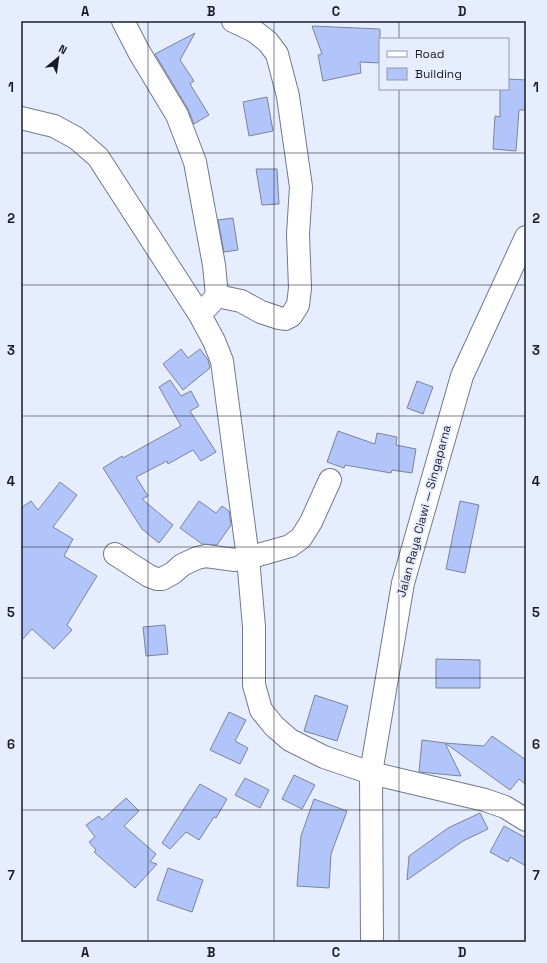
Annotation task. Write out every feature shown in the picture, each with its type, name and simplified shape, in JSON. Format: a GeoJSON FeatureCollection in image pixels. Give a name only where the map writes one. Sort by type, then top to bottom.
{"type":"FeatureCollection","features":[{"type":"Feature","properties":{"kind":"street"},"geometry":{"type":"LineString","coordinates":[[123,21],[138,52],[177,115],[195,162],[214,265],[217,296],[200,315]]}},
{"type":"Feature","properties":{"kind":"street"},"geometry":{"type":"LineString","coordinates":[[217,296],[241,301],[261,312],[285,319],[291,316],[298,305],[300,288],[298,234],[301,187],[288,96],[277,54],[268,42],[259,35],[232,21]]}},
{"type":"Feature","properties":{"kind":"street"},"geometry":{"type":"LineString","coordinates":[[21,118],[54,126],[76,138],[98,157],[200,315],[222,360],[248,558],[254,626],[254,685],[261,710],[274,726],[290,740],[324,757],[371,773],[505,806],[526,820]]}},
{"type":"Feature","properties":{"kind":"street","name":"Jalan Raya Ciawi — Singaparna"},"geometry":{"type":"LineString","coordinates":[[372,942],[371,773],[402,583],[462,376],[526,237]]}},
{"type":"Feature","properties":{"kind":"street"},"geometry":{"type":"LineString","coordinates":[[115,554],[149,576],[162,579],[173,573],[182,565],[197,558],[206,556],[235,560],[248,558],[290,546],[301,538],[311,522],[330,480]]}},
{"type":"Feature","properties":{"kind":"building"},"geometry":{"type":"Polygon","coordinates":[[[312,26],[380,29],[379,63],[360,62],[361,73],[323,81],[318,55],[322,54],[312,26]]]}},
{"type":"Feature","properties":{"kind":"building"},"geometry":{"type":"Polygon","coordinates":[[[195,33],[180,60],[194,81],[190,84],[209,115],[194,124],[188,109],[155,54],[195,33]]]}},
{"type":"Feature","properties":{"kind":"building"},"geometry":{"type":"Polygon","coordinates":[[[509,79],[526,80],[526,110],[519,110],[516,151],[493,149],[495,116],[500,117],[500,90],[509,90],[509,79]]]}},
{"type":"Feature","properties":{"kind":"building"},"geometry":{"type":"Polygon","coordinates":[[[267,97],[273,131],[249,136],[243,102],[267,97]]]}},
{"type":"Feature","properties":{"kind":"building"},"geometry":{"type":"Polygon","coordinates":[[[256,169],[277,169],[279,204],[262,205],[256,169]]]}},
{"type":"Feature","properties":{"kind":"building"},"geometry":{"type":"Polygon","coordinates":[[[233,218],[238,250],[224,252],[218,220],[233,218]]]}},
{"type":"Feature","properties":{"kind":"building"},"geometry":{"type":"Polygon","coordinates":[[[181,349],[188,358],[200,349],[208,360],[210,368],[183,390],[163,364],[181,349]]]}},
{"type":"Feature","properties":{"kind":"building"},"geometry":{"type":"Polygon","coordinates":[[[170,380],[181,396],[191,391],[199,406],[190,411],[216,452],[201,461],[193,450],[168,464],[167,461],[136,477],[148,496],[142,499],[173,525],[159,543],[142,529],[103,468],[122,456],[123,458],[181,426],[159,387],[170,380]]]}},
{"type":"Feature","properties":{"kind":"building"},"geometry":{"type":"Polygon","coordinates":[[[417,381],[433,387],[423,414],[407,408],[417,381]]]}},
{"type":"Feature","properties":{"kind":"building"},"geometry":{"type":"Polygon","coordinates":[[[338,431],[375,444],[377,433],[397,437],[396,445],[416,449],[412,473],[392,470],[391,473],[345,465],[344,468],[327,462],[338,431]]]}},
{"type":"Feature","properties":{"kind":"building"},"geometry":{"type":"Polygon","coordinates":[[[60,482],[77,495],[53,527],[73,539],[64,556],[97,576],[67,625],[72,630],[54,649],[32,629],[21,641],[21,508],[31,501],[38,510],[60,482]]]}},
{"type":"Feature","properties":{"kind":"building"},"geometry":{"type":"Polygon","coordinates":[[[199,501],[216,513],[222,506],[229,511],[231,525],[217,545],[202,544],[180,528],[199,501]]]}},
{"type":"Feature","properties":{"kind":"building"},"geometry":{"type":"Polygon","coordinates":[[[460,501],[479,505],[465,573],[446,569],[460,501]]]}},
{"type":"Feature","properties":{"kind":"building"},"geometry":{"type":"Polygon","coordinates":[[[165,625],[168,654],[146,656],[143,627],[165,625]]]}},
{"type":"Feature","properties":{"kind":"building"},"geometry":{"type":"Polygon","coordinates":[[[436,659],[480,660],[480,688],[436,688],[436,659]]]}},
{"type":"Feature","properties":{"kind":"building"},"geometry":{"type":"Polygon","coordinates":[[[315,695],[348,706],[337,741],[304,731],[315,695]]]}},
{"type":"Feature","properties":{"kind":"building"},"geometry":{"type":"Polygon","coordinates":[[[229,712],[246,720],[235,741],[248,748],[240,764],[210,750],[229,712]]]}},
{"type":"Feature","properties":{"kind":"building"},"geometry":{"type":"Polygon","coordinates":[[[492,736],[526,760],[526,785],[519,779],[510,790],[445,743],[484,746],[492,736]]]}},
{"type":"Feature","properties":{"kind":"building"},"geometry":{"type":"Polygon","coordinates":[[[422,740],[445,743],[461,776],[419,772],[422,740]]]}},
{"type":"Feature","properties":{"kind":"building"},"geometry":{"type":"Polygon","coordinates":[[[294,775],[315,785],[302,809],[282,799],[294,775]]]}},
{"type":"Feature","properties":{"kind":"building"},"geometry":{"type":"Polygon","coordinates":[[[245,778],[269,790],[260,808],[235,795],[245,778]]]}},
{"type":"Feature","properties":{"kind":"building"},"geometry":{"type":"Polygon","coordinates":[[[200,784],[227,799],[216,818],[214,817],[199,840],[186,832],[170,849],[162,843],[200,784]]]}},
{"type":"Feature","properties":{"kind":"building"},"geometry":{"type":"Polygon","coordinates":[[[126,798],[139,811],[124,826],[156,854],[150,862],[157,864],[135,888],[94,852],[96,850],[89,842],[95,837],[86,825],[99,816],[102,820],[126,798]]]}},
{"type":"Feature","properties":{"kind":"building"},"geometry":{"type":"Polygon","coordinates":[[[314,799],[347,811],[331,854],[329,888],[297,886],[301,836],[314,799]]]}},
{"type":"Feature","properties":{"kind":"building"},"geometry":{"type":"Polygon","coordinates":[[[480,813],[488,829],[463,841],[407,880],[409,856],[448,828],[480,813]]]}},
{"type":"Feature","properties":{"kind":"building"},"geometry":{"type":"Polygon","coordinates":[[[504,826],[526,838],[526,866],[510,857],[508,862],[490,852],[504,826]]]}},
{"type":"Feature","properties":{"kind":"building"},"geometry":{"type":"Polygon","coordinates":[[[168,868],[203,880],[192,912],[157,900],[168,868]]]}}]}
